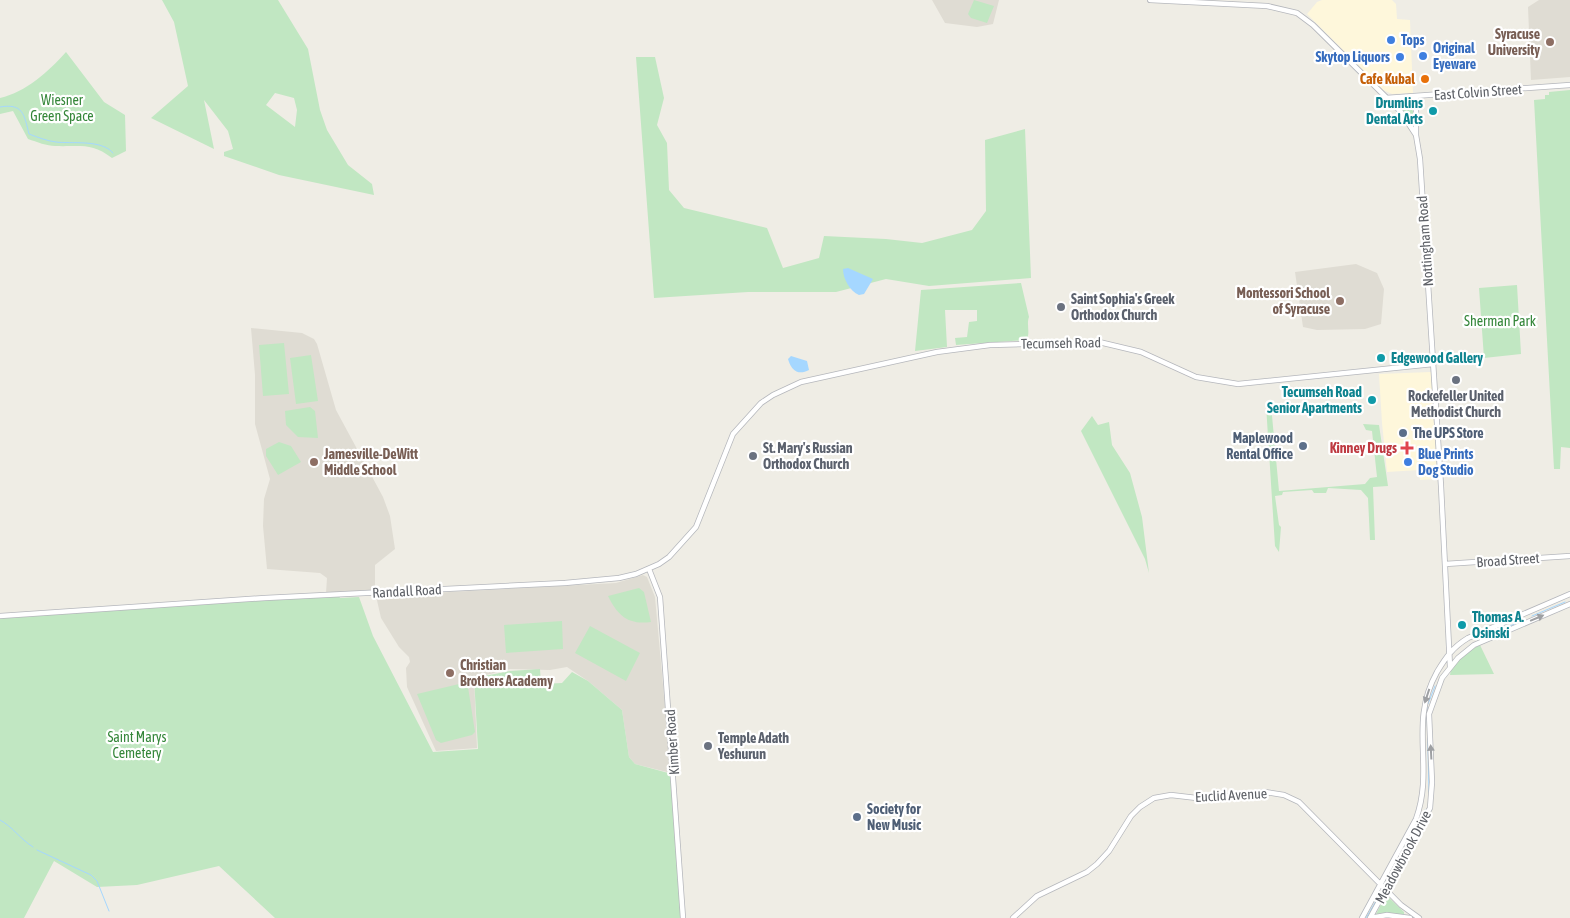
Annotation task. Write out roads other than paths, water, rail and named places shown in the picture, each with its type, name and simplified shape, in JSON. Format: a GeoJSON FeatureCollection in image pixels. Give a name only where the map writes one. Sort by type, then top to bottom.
{"type":"FeatureCollection","features":[{"type":"Feature","properties":{"kind":"street","name":"Nottingham Road"},"geometry":{"type":"LineString","coordinates":[[1150,0],[1267,6],[1297,13],[1313,25],[1401,112],[1416,135],[1420,159],[1450,667]]}},
{"type":"Feature","properties":{"kind":"street","name":"East Colvin Street"},"geometry":{"type":"LineString","coordinates":[[1386,98],[1570,85]]}},
{"type":"Feature","properties":{"kind":"street"},"geometry":{"type":"LineString","coordinates":[[1416,96],[1416,135]]}},
{"type":"Feature","properties":{"kind":"street","name":"Tecumseh Road"},"geometry":{"type":"LineString","coordinates":[[734,434],[755,408],[789,386],[870,366],[967,347],[1045,342],[1105,342],[1141,352],[1196,377],[1238,384],[1433,364]]}},
{"type":"Feature","properties":{"kind":"street","name":"Randall Road"},"geometry":{"type":"LineString","coordinates":[[0,616],[265,598],[565,583],[619,578],[649,569],[676,551],[696,527],[734,434]]}},
{"type":"Feature","properties":{"kind":"street","name":"Broad Street"},"geometry":{"type":"LineString","coordinates":[[1445,564],[1570,556]]}},
{"type":"Feature","properties":{"kind":"street","name":"Kimber Road"},"geometry":{"type":"LineString","coordinates":[[649,569],[660,597],[662,611],[683,918]]}},
{"type":"Feature","properties":{"kind":"street","name":"Meadowbrook Drive"},"geometry":{"type":"LineString","coordinates":[[1362,918],[1416,819],[1422,804],[1424,788],[1422,726],[1424,705],[1434,678],[1449,653],[1468,638],[1570,594]]}},
{"type":"Feature","properties":{"kind":"street","name":"Meadowbrook Drive"},"geometry":{"type":"LineString","coordinates":[[1370,918],[1430,808],[1432,782],[1429,714],[1436,692],[1450,667],[1464,652],[1481,641],[1570,604]]}},
{"type":"Feature","properties":{"kind":"street","name":"Euclid Avenue"},"geometry":{"type":"LineString","coordinates":[[1013,918],[1037,896],[1092,868],[1109,851],[1125,824],[1140,807],[1151,799],[1166,795],[1205,799],[1265,792],[1284,795],[1302,806],[1380,884],[1419,918]]}},
{"type":"Feature","properties":{"kind":"street"},"geometry":{"type":"LineString","coordinates":[[1370,918],[1387,916],[1410,918]]}},
{"type":"Feature","properties":{"kind":"water"},"geometry":{"type":"Polygon","coordinates":[[[848,268],[873,279],[864,294],[859,295],[848,284],[844,277],[843,269],[848,268]]]}},
{"type":"Feature","properties":{"kind":"water"},"geometry":{"type":"Polygon","coordinates":[[[791,356],[807,361],[809,370],[805,372],[795,371],[788,359],[791,356]]]}},
{"type":"Feature","properties":{"kind":"waterway"},"geometry":{"type":"LineString","coordinates":[[0,107],[8,106],[18,109],[24,116],[29,134],[53,141],[94,144],[102,146],[113,153]]}},
{"type":"Feature","properties":{"kind":"waterway"},"geometry":{"type":"LineString","coordinates":[[1532,616],[1565,602]]}},
{"type":"Feature","properties":{"kind":"waterway"},"geometry":{"type":"LineString","coordinates":[[1484,637],[1517,623]]}},
{"type":"Feature","properties":{"kind":"waterway"},"geometry":{"type":"LineString","coordinates":[[1428,704],[1435,686]]}},
{"type":"Feature","properties":{"kind":"waterway"},"geometry":{"type":"LineString","coordinates":[[1427,707],[1429,792]]}},
{"type":"Feature","properties":{"kind":"waterway"},"geometry":{"type":"LineString","coordinates":[[1423,817],[1425,810]]}},
{"type":"Feature","properties":{"kind":"waterway"},"geometry":{"type":"LineString","coordinates":[[0,820],[33,847]]}},
{"type":"Feature","properties":{"kind":"waterway"},"geometry":{"type":"LineString","coordinates":[[1387,879],[1420,822]]}},
{"type":"Feature","properties":{"kind":"waterway"},"geometry":{"type":"LineString","coordinates":[[37,850],[91,875],[97,881],[109,911]]}},
{"type":"Feature","properties":{"kind":"waterway"},"geometry":{"type":"LineString","coordinates":[[1366,918],[1380,894]]}},
{"type":"Feature","properties":{"kind":"place","name":"Tops"},"geometry":{"type":"Point","coordinates":[1391,40]}},
{"type":"Feature","properties":{"kind":"place","name":"Syracuse University"},"geometry":{"type":"Point","coordinates":[1550,42]}},
{"type":"Feature","properties":{"kind":"place","name":"Original Eyeware"},"geometry":{"type":"Point","coordinates":[1423,56]}},
{"type":"Feature","properties":{"kind":"place","name":"Skytop Liquors"},"geometry":{"type":"Point","coordinates":[1400,57]}},
{"type":"Feature","properties":{"kind":"place","name":"Cafe Kubal"},"geometry":{"type":"Point","coordinates":[1425,79]}},
{"type":"Feature","properties":{"kind":"place","name":"Drumlins Dental Arts"},"geometry":{"type":"Point","coordinates":[1433,111]}},
{"type":"Feature","properties":{"kind":"place","name":"Montessori School of Syracuse"},"geometry":{"type":"Point","coordinates":[1340,301]}},
{"type":"Feature","properties":{"kind":"place","name":"Saint Sophia's Greek Orthodox Church"},"geometry":{"type":"Point","coordinates":[1061,307]}},
{"type":"Feature","properties":{"kind":"place","name":"Edgewood Gallery"},"geometry":{"type":"Point","coordinates":[1381,358]}},
{"type":"Feature","properties":{"kind":"place","name":"Rockefeller United Methodist Church"},"geometry":{"type":"Point","coordinates":[1456,380]}},
{"type":"Feature","properties":{"kind":"place","name":"Tecumseh Road Senior Apartments"},"geometry":{"type":"Point","coordinates":[1372,400]}},
{"type":"Feature","properties":{"kind":"place","name":"The UPS Store"},"geometry":{"type":"Point","coordinates":[1403,433]}},
{"type":"Feature","properties":{"kind":"place","name":"Maplewood Rental Office"},"geometry":{"type":"Point","coordinates":[1303,446]}},
{"type":"Feature","properties":{"kind":"place","name":"Kinney Drugs"},"geometry":{"type":"Point","coordinates":[1407,448]}},
{"type":"Feature","properties":{"kind":"place","name":"St. Mary's Russian Orthodox Church"},"geometry":{"type":"Point","coordinates":[753,456]}},
{"type":"Feature","properties":{"kind":"place","name":"Jamesville-DeWitt Middle School"},"geometry":{"type":"Point","coordinates":[314,462]}},
{"type":"Feature","properties":{"kind":"place","name":"Blue Prints Dog Studio"},"geometry":{"type":"Point","coordinates":[1408,462]}},
{"type":"Feature","properties":{"kind":"place","name":"Thomas A. Osinski"},"geometry":{"type":"Point","coordinates":[1462,625]}},
{"type":"Feature","properties":{"kind":"place","name":"Christian Brothers Academy"},"geometry":{"type":"Point","coordinates":[450,673]}},
{"type":"Feature","properties":{"kind":"place","name":"Temple Adath Yeshurun"},"geometry":{"type":"Point","coordinates":[708,746]}},
{"type":"Feature","properties":{"kind":"place","name":"Society for New Music"},"geometry":{"type":"Point","coordinates":[857,817]}},
{"type":"Feature","properties":{"kind":"park label","name":"Wiesner Green Space"},"geometry":{"type":"Point","coordinates":[62,108]}},
{"type":"Feature","properties":{"kind":"park label","name":"Sherman Park"},"geometry":{"type":"Point","coordinates":[1500,321]}},
{"type":"Feature","properties":{"kind":"park label","name":"Saint Marys Cemetery"},"geometry":{"type":"Point","coordinates":[137,746]}}]}
